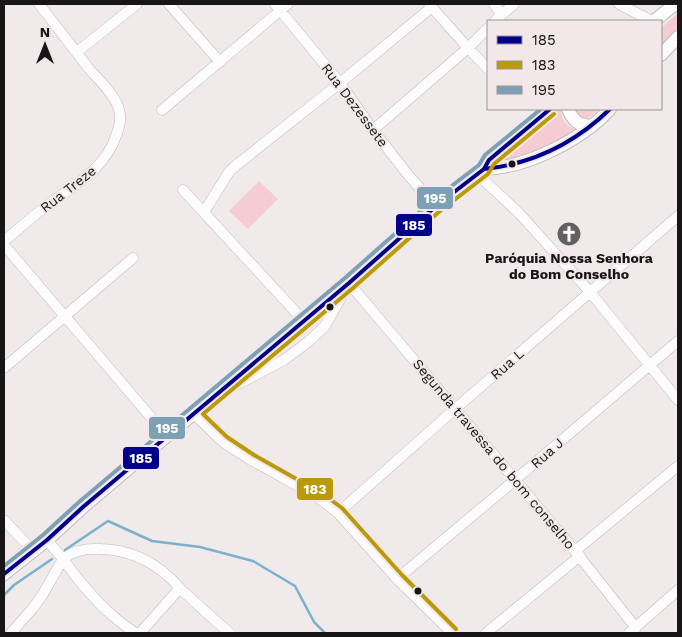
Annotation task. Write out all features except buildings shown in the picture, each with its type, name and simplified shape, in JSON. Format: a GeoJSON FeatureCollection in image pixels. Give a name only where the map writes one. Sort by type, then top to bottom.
{"type":"FeatureCollection","features":[{"type":"Feature","properties":{"kind":"main road"},"geometry":{"type":"LineString","coordinates":[[654,20],[675,4]]}},
{"type":"Feature","properties":{"kind":"main road"},"geometry":{"type":"LineString","coordinates":[[662,54],[678,37]]}},
{"type":"Feature","properties":{"kind":"main road"},"geometry":{"type":"LineString","coordinates":[[4,574],[34,551],[83,507],[349,283],[436,206],[481,172],[489,160],[549,110]]}},
{"type":"Feature","properties":{"kind":"main road"},"geometry":{"type":"LineString","coordinates":[[568,110],[575,121],[582,125],[591,126]]}},
{"type":"Feature","properties":{"kind":"main road"},"geometry":{"type":"LineString","coordinates":[[481,172],[518,163],[571,141],[609,110]]}},
{"type":"Feature","properties":{"kind":"street","name":"Rua Treze"},"geometry":{"type":"LineString","coordinates":[[4,241],[93,171],[104,160],[116,139],[120,124],[120,114],[112,95],[39,4]]}},
{"type":"Feature","properties":{"kind":"street"},"geometry":{"type":"LineString","coordinates":[[77,52],[137,4]]}},
{"type":"Feature","properties":{"kind":"street"},"geometry":{"type":"LineString","coordinates":[[169,4],[220,62]]}},
{"type":"Feature","properties":{"kind":"street"},"geometry":{"type":"LineString","coordinates":[[494,4],[499,18],[514,4]]}},
{"type":"Feature","properties":{"kind":"street"},"geometry":{"type":"LineString","coordinates":[[619,4],[651,20]]}},
{"type":"Feature","properties":{"kind":"street"},"geometry":{"type":"LineString","coordinates":[[204,212],[234,167],[340,83],[430,5],[487,68]]}},
{"type":"Feature","properties":{"kind":"street"},"geometry":{"type":"LineString","coordinates":[[162,110],[220,62],[281,6]]}},
{"type":"Feature","properties":{"kind":"street","name":"Rua Dezessete"},"geometry":{"type":"LineString","coordinates":[[281,6],[408,176],[436,206]]}},
{"type":"Feature","properties":{"kind":"street"},"geometry":{"type":"LineString","coordinates":[[373,130],[468,48],[487,29]]}},
{"type":"Feature","properties":{"kind":"street"},"geometry":{"type":"LineString","coordinates":[[481,172],[590,292],[678,400]]}},
{"type":"Feature","properties":{"kind":"street"},"geometry":{"type":"LineString","coordinates":[[183,190],[304,321]]}},
{"type":"Feature","properties":{"kind":"street","name":"Rua L"},"geometry":{"type":"LineString","coordinates":[[338,513],[678,216]]}},
{"type":"Feature","properties":{"kind":"street"},"geometry":{"type":"LineString","coordinates":[[4,246],[167,436]]}},
{"type":"Feature","properties":{"kind":"street"},"geometry":{"type":"LineString","coordinates":[[4,368],[133,258]]}},
{"type":"Feature","properties":{"kind":"street"},"geometry":{"type":"LineString","coordinates":[[215,396],[284,360],[308,342],[325,326],[349,283]]}},
{"type":"Feature","properties":{"kind":"street","name":"Segunda travessa do bom conselho"},"geometry":{"type":"LineString","coordinates":[[349,283],[578,554],[633,631]]}},
{"type":"Feature","properties":{"kind":"street","name":"Rua J"},"geometry":{"type":"LineString","coordinates":[[397,579],[678,341]]}},
{"type":"Feature","properties":{"kind":"street"},"geometry":{"type":"LineString","coordinates":[[194,414],[224,442],[251,460],[314,495],[338,513],[397,579],[452,633]]}},
{"type":"Feature","properties":{"kind":"street"},"geometry":{"type":"LineString","coordinates":[[486,633],[678,466]]}},
{"type":"Feature","properties":{"kind":"street"},"geometry":{"type":"LineString","coordinates":[[4,520],[34,551]]}},
{"type":"Feature","properties":{"kind":"street"},"geometry":{"type":"LineString","coordinates":[[47,540],[100,604],[135,633]]}},
{"type":"Feature","properties":{"kind":"street"},"geometry":{"type":"LineString","coordinates":[[11,633],[43,594],[63,560],[70,553],[95,548],[113,549],[143,558],[168,576],[230,633]]}},
{"type":"Feature","properties":{"kind":"street"},"geometry":{"type":"LineString","coordinates":[[140,633],[180,588]]}},
{"type":"Feature","properties":{"kind":"street"},"geometry":{"type":"LineString","coordinates":[[633,631],[678,590]]}},
{"type":"Feature","properties":{"kind":"shaded area"},"geometry":{"type":"Polygon","coordinates":[[[678,13],[678,28],[662,45],[662,27],[678,13]]]}},
{"type":"Feature","properties":{"kind":"shaded area"},"geometry":{"type":"Polygon","coordinates":[[[555,110],[561,110],[562,117],[566,123],[579,131],[553,146],[492,166],[555,110]]]}},
{"type":"Feature","properties":{"kind":"shaded area"},"geometry":{"type":"Polygon","coordinates":[[[573,110],[598,110],[586,119],[581,119],[573,110]]]}},
{"type":"Feature","properties":{"kind":"shaded area"},"geometry":{"type":"Polygon","coordinates":[[[259,181],[278,199],[248,229],[229,211],[259,181]]]}},
{"type":"Feature","properties":{"kind":"waterway"},"geometry":{"type":"LineString","coordinates":[[65,550],[108,521],[152,541],[200,547],[253,561],[295,586],[314,622],[325,633]]}},
{"type":"Feature","properties":{"kind":"waterway"},"geometry":{"type":"LineString","coordinates":[[4,595],[14,585],[52,559]]}},
{"type":"Feature","properties":{"kind":"transit line","name":"195"},"geometry":{"type":"LineString","coordinates":[[4,566],[345,278],[432,201],[479,165],[485,155],[540,110]]}},
{"type":"Feature","properties":{"kind":"transit line","name":"185"},"geometry":{"type":"LineString","coordinates":[[4,574],[47,540],[83,507],[349,283],[436,206],[484,169],[489,160],[549,110]]}},
{"type":"Feature","properties":{"kind":"transit line","name":"185"},"geometry":{"type":"LineString","coordinates":[[484,169],[519,162],[552,150],[582,132],[609,110]]}},
{"type":"Feature","properties":{"kind":"transit line","name":"183"},"geometry":{"type":"LineString","coordinates":[[456,629],[402,575],[342,508],[323,494],[254,455],[227,437],[203,414],[353,288],[440,211],[488,174],[494,164],[554,114]]}},
{"type":"Feature","properties":{"kind":"place","name":"Paróquia Nossa Senhora do Bom Conselho"},"geometry":{"type":"Point","coordinates":[569,234]}}]}
